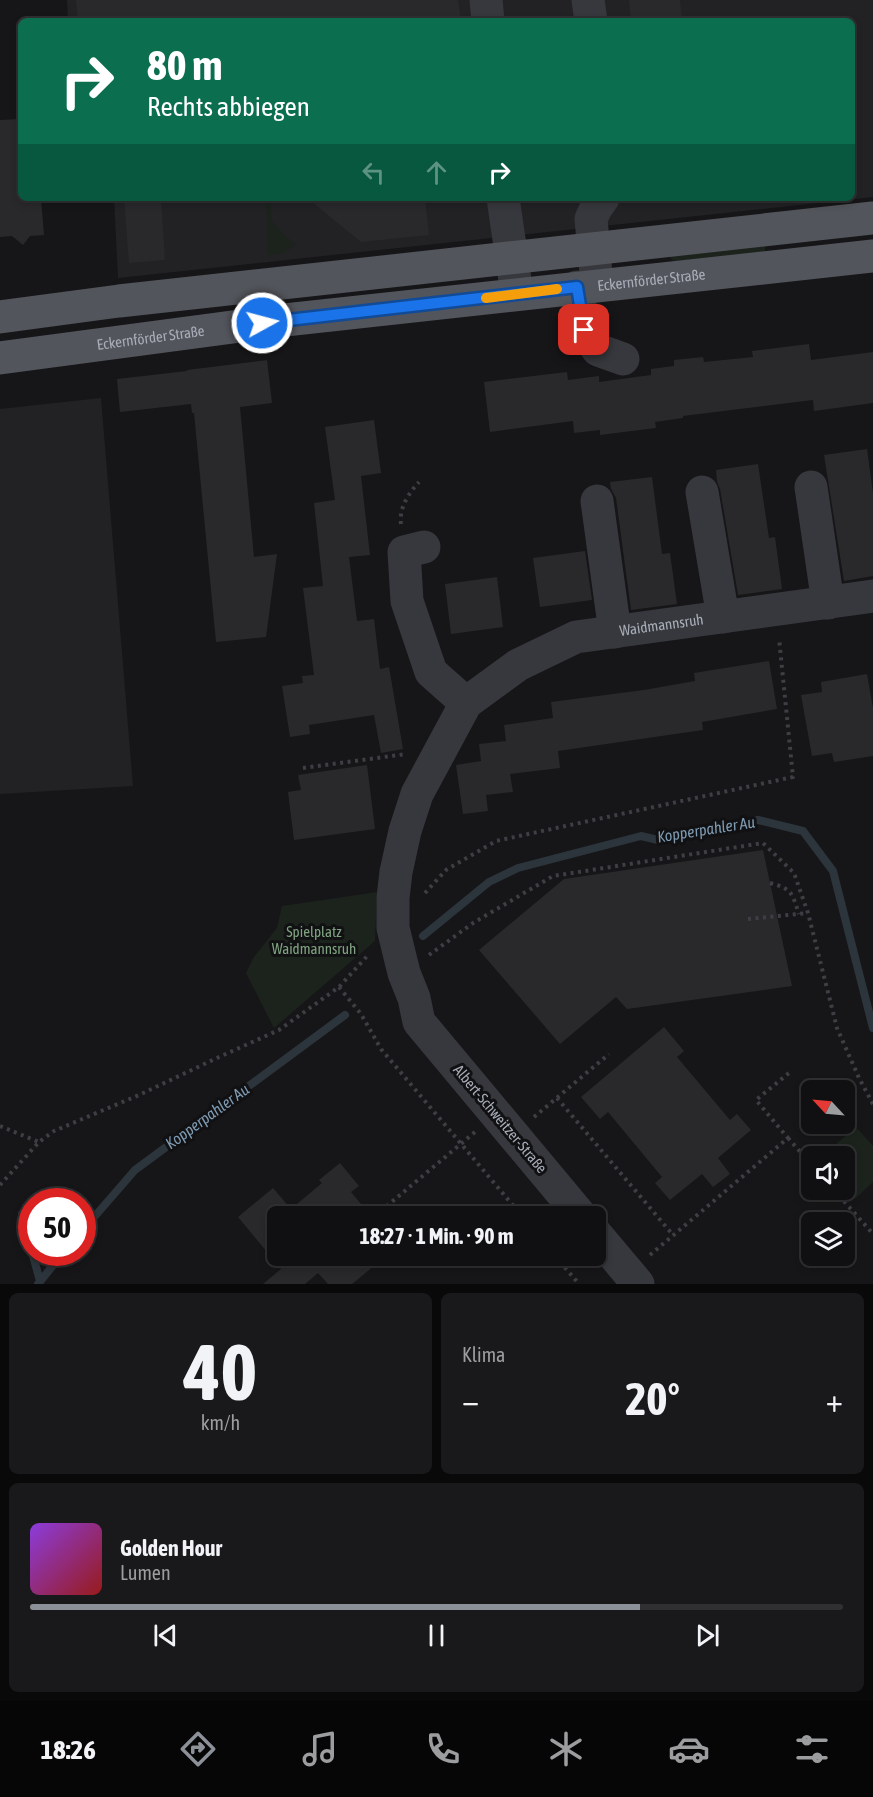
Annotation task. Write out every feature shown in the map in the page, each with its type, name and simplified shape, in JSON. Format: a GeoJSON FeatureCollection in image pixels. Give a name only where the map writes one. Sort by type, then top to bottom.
{"type":"FeatureCollection","features":[{"type":"Feature","properties":{"kind":"main road"},"geometry":{"type":"LineString","coordinates":[[0,317],[285,282],[873,218]]}},
{"type":"Feature","properties":{"kind":"main road","name":"Eckernförder Straße"},"geometry":{"type":"LineString","coordinates":[[0,358],[285,320],[873,256]]}},
{"type":"Feature","properties":{"kind":"street"},"geometry":{"type":"LineString","coordinates":[[486,0],[488,18]]}},
{"type":"Feature","properties":{"kind":"street"},"geometry":{"type":"LineString","coordinates":[[588,0],[591,18]]}},
{"type":"Feature","properties":{"kind":"street"},"geometry":{"type":"LineString","coordinates":[[503,201],[517,294]]}},
{"type":"Feature","properties":{"kind":"street"},"geometry":{"type":"LineString","coordinates":[[601,201],[591,219],[593,248],[587,286],[584,330],[598,350],[623,359]]}},
{"type":"Feature","properties":{"kind":"street"},"geometry":{"type":"LineString","coordinates":[[175,295],[177,334]]}},
{"type":"Feature","properties":{"kind":"street"},"geometry":{"type":"LineString","coordinates":[[811,487],[828,603]]}},
{"type":"Feature","properties":{"kind":"street"},"geometry":{"type":"LineString","coordinates":[[702,492],[723,617]]}},
{"type":"Feature","properties":{"kind":"street"},"geometry":{"type":"LineString","coordinates":[[597,501],[615,632]]}},
{"type":"Feature","properties":{"kind":"street"},"geometry":{"type":"LineString","coordinates":[[414,549],[407,600],[431,672],[466,703]]}},
{"type":"Feature","properties":{"kind":"street","name":"Waidmannsruh"},"geometry":{"type":"LineString","coordinates":[[419,1022],[393,928],[396,872],[405,831],[417,794],[466,703],[518,665],[576,637],[873,596]]}},
{"type":"Feature","properties":{"kind":"street","name":"Albert-Schweitzer-Straße"},"geometry":{"type":"LineString","coordinates":[[419,1022],[573,1206]]}},
{"type":"Feature","properties":{"kind":"street"},"geometry":{"type":"LineString","coordinates":[[606,1246],[634,1279]]}},
{"type":"Feature","properties":{"kind":"path"},"geometry":{"type":"LineString","coordinates":[[414,549],[400,517],[408,494],[419,482]]}},
{"type":"Feature","properties":{"kind":"path"},"geometry":{"type":"LineString","coordinates":[[424,894],[446,870],[496,841],[793,777],[777,610]]}},
{"type":"Feature","properties":{"kind":"path"},"geometry":{"type":"LineString","coordinates":[[303,768],[417,752],[435,762]]}},
{"type":"Feature","properties":{"kind":"path"},"geometry":{"type":"LineString","coordinates":[[404,973],[473,923],[553,876],[763,843],[794,873],[808,913],[837,1028],[873,1104]]}},
{"type":"Feature","properties":{"kind":"path"},"geometry":{"type":"LineString","coordinates":[[770,884],[785,887],[793,897],[800,915]]}},
{"type":"Feature","properties":{"kind":"path"},"geometry":{"type":"LineString","coordinates":[[748,920],[808,913]]}},
{"type":"Feature","properties":{"kind":"path"},"geometry":{"type":"LineString","coordinates":[[0,1185],[39,1142],[63,1126],[139,1095],[279,1030],[339,987],[393,928]]}},
{"type":"Feature","properties":{"kind":"path"},"geometry":{"type":"LineString","coordinates":[[339,987],[361,1014],[381,1049],[513,1206]]}},
{"type":"Feature","properties":{"kind":"path"},"geometry":{"type":"LineString","coordinates":[[387,1206],[461,1145],[557,1098],[609,1054]]}},
{"type":"Feature","properties":{"kind":"path"},"geometry":{"type":"LineString","coordinates":[[789,1073],[756,1100],[801,1153]]}},
{"type":"Feature","properties":{"kind":"path"},"geometry":{"type":"LineString","coordinates":[[557,1098],[673,1235]]}},
{"type":"Feature","properties":{"kind":"path"},"geometry":{"type":"LineString","coordinates":[[0,1126],[39,1142]]}},
{"type":"Feature","properties":{"kind":"path"},"geometry":{"type":"LineString","coordinates":[[634,1279],[673,1235],[788,1138]]}},
{"type":"Feature","properties":{"kind":"path"},"geometry":{"type":"LineString","coordinates":[[843,1200],[873,1234]]}},
{"type":"Feature","properties":{"kind":"path"},"geometry":{"type":"LineString","coordinates":[[564,1266],[579,1284]]}},
{"type":"Feature","properties":{"kind":"shaded area"},"geometry":{"type":"Polygon","coordinates":[[[67,0],[873,0],[873,197],[855,199],[855,18],[68,18],[67,0]]]}},
{"type":"Feature","properties":{"kind":"shaded area"},"geometry":{"type":"Polygon","coordinates":[[[114,201],[836,201],[118,278],[114,201]]]}},
{"type":"Feature","properties":{"kind":"shaded area"},"geometry":{"type":"Polygon","coordinates":[[[101,398],[133,786],[0,794],[0,409],[101,398]]]}},
{"type":"Feature","properties":{"kind":"green space"},"geometry":{"type":"Polygon","coordinates":[[[266,201],[270,201],[272,221],[286,237],[297,245],[282,254],[268,255],[266,201]]]}},
{"type":"Feature","properties":{"kind":"green space"},"geometry":{"type":"Polygon","coordinates":[[[765,245],[765,251],[762,252],[676,261],[670,257],[672,254],[765,245]]]}},
{"type":"Feature","properties":{"kind":"green space","name":"Spielplatz Waidmannsruh"},"geometry":{"type":"Polygon","coordinates":[[[377,892],[375,941],[274,1028],[246,973],[254,957],[277,928],[282,906],[377,892]]]}},
{"type":"Feature","properties":{"kind":"green space"},"geometry":{"type":"Polygon","coordinates":[[[855,1128],[873,1146],[873,1182],[855,1199],[855,1146],[834,1146],[848,1134],[855,1134],[855,1128]]]}},
{"type":"Feature","properties":{"kind":"building"},"geometry":{"type":"Polygon","coordinates":[[[76,0],[458,0],[461,18],[78,18],[76,0]]]}},
{"type":"Feature","properties":{"kind":"building"},"geometry":{"type":"Polygon","coordinates":[[[629,0],[680,0],[682,18],[631,18],[629,0]]]}},
{"type":"Feature","properties":{"kind":"building"},"geometry":{"type":"Polygon","coordinates":[[[18,119],[18,201],[41,201],[44,235],[30,236],[23,245],[12,236],[0,237],[0,120],[18,119]]]}},
{"type":"Feature","properties":{"kind":"building"},"geometry":{"type":"Polygon","coordinates":[[[124,201],[161,201],[165,260],[129,263],[124,201]]]}},
{"type":"Feature","properties":{"kind":"building"},"geometry":{"type":"Polygon","coordinates":[[[311,201],[425,201],[429,235],[361,242],[311,201]]]}},
{"type":"Feature","properties":{"kind":"building"},"geometry":{"type":"Polygon","coordinates":[[[809,344],[811,360],[873,352],[873,403],[814,411],[813,400],[683,416],[683,418],[655,422],[656,428],[600,435],[600,430],[574,433],[573,421],[490,432],[484,382],[567,372],[568,380],[599,376],[599,382],[651,375],[651,369],[674,366],[674,360],[703,357],[704,362],[753,357],[752,351],[809,344]]]}},
{"type":"Feature","properties":{"kind":"building"},"geometry":{"type":"Polygon","coordinates":[[[267,360],[272,403],[240,407],[254,557],[277,554],[266,637],[216,642],[194,413],[192,413],[191,404],[120,412],[117,379],[267,360]]]}},
{"type":"Feature","properties":{"kind":"building"},"geometry":{"type":"Polygon","coordinates":[[[374,420],[381,473],[361,476],[370,555],[349,557],[357,621],[374,619],[380,669],[389,667],[403,749],[381,753],[374,715],[309,725],[310,734],[290,737],[282,686],[303,683],[302,676],[314,675],[303,588],[323,586],[314,503],[335,500],[325,427],[374,420]]]}},
{"type":"Feature","properties":{"kind":"building"},"geometry":{"type":"Polygon","coordinates":[[[867,449],[873,493],[873,576],[844,581],[824,455],[867,449]]]}},
{"type":"Feature","properties":{"kind":"building"},"geometry":{"type":"Polygon","coordinates":[[[758,464],[769,538],[775,537],[782,589],[738,595],[716,470],[758,464]]]}},
{"type":"Feature","properties":{"kind":"building"},"geometry":{"type":"Polygon","coordinates":[[[652,477],[662,554],[670,553],[677,604],[631,610],[616,498],[610,482],[652,477]]]}},
{"type":"Feature","properties":{"kind":"building"},"geometry":{"type":"Polygon","coordinates":[[[585,551],[592,600],[540,607],[533,558],[585,551]]]}},
{"type":"Feature","properties":{"kind":"building"},"geometry":{"type":"Polygon","coordinates":[[[497,577],[503,627],[451,634],[445,584],[497,577]]]}},
{"type":"Feature","properties":{"kind":"building"},"geometry":{"type":"Polygon","coordinates":[[[769,661],[777,709],[702,722],[703,730],[558,751],[560,768],[510,774],[513,792],[486,795],[488,811],[463,814],[456,765],[481,761],[479,744],[506,741],[504,725],[553,718],[551,702],[695,681],[694,673],[769,661]]]}},
{"type":"Feature","properties":{"kind":"building"},"geometry":{"type":"Polygon","coordinates":[[[867,674],[873,708],[873,756],[834,762],[832,753],[812,756],[801,695],[822,692],[821,682],[867,674]]]}},
{"type":"Feature","properties":{"kind":"building"},"geometry":{"type":"Polygon","coordinates":[[[367,765],[375,829],[294,840],[288,792],[301,790],[298,775],[367,765]]]}},
{"type":"Feature","properties":{"kind":"building"},"geometry":{"type":"Polygon","coordinates":[[[763,850],[792,986],[627,1009],[616,997],[560,1044],[479,950],[564,879],[763,850]]]}},
{"type":"Feature","properties":{"kind":"building"},"geometry":{"type":"Polygon","coordinates":[[[664,1027],[684,1051],[677,1057],[730,1120],[737,1114],[751,1130],[718,1158],[730,1174],[713,1187],[702,1174],[670,1200],[655,1183],[662,1177],[608,1112],[600,1119],[581,1097],[664,1027]]]}},
{"type":"Feature","properties":{"kind":"building"},"geometry":{"type":"Polygon","coordinates":[[[340,1163],[359,1186],[351,1192],[363,1206],[295,1206],[322,1183],[319,1180],[340,1163]]]}},
{"type":"Feature","properties":{"kind":"building"},"geometry":{"type":"Polygon","coordinates":[[[273,1188],[288,1206],[267,1206],[267,1252],[238,1217],[273,1188]]]}},
{"type":"Feature","properties":{"kind":"building"},"geometry":{"type":"Polygon","coordinates":[[[279,1266],[374,1266],[352,1284],[328,1284],[318,1273],[305,1284],[263,1284],[281,1269],[279,1266]]]}},
{"type":"Feature","properties":{"kind":"waterway","name":"Kopperpahler Au"},"geometry":{"type":"LineString","coordinates":[[423,936],[489,882],[518,868],[641,836],[658,840],[758,820],[803,831],[833,871],[873,1028]]}},
{"type":"Feature","properties":{"kind":"waterway","name":"Kopperpahler Au"},"geometry":{"type":"LineString","coordinates":[[96,1215],[135,1170],[345,1015]]}},
{"type":"Feature","properties":{"kind":"waterway"},"geometry":{"type":"LineString","coordinates":[[36,1266],[40,1281]]}},
{"type":"Feature","properties":{"kind":"waterway","name":"Kopperpahler Au"},"geometry":{"type":"LineString","coordinates":[[38,1284],[53,1266]]}},
{"type":"Feature","properties":{"kind":"slow traffic"},"geometry":{"type":"LineString","coordinates":[[486,298],[557,289]]}},
{"type":"Feature","properties":{"kind":"route"},"geometry":{"type":"LineString","coordinates":[[262,323],[577,287],[584,330]]}}]}
